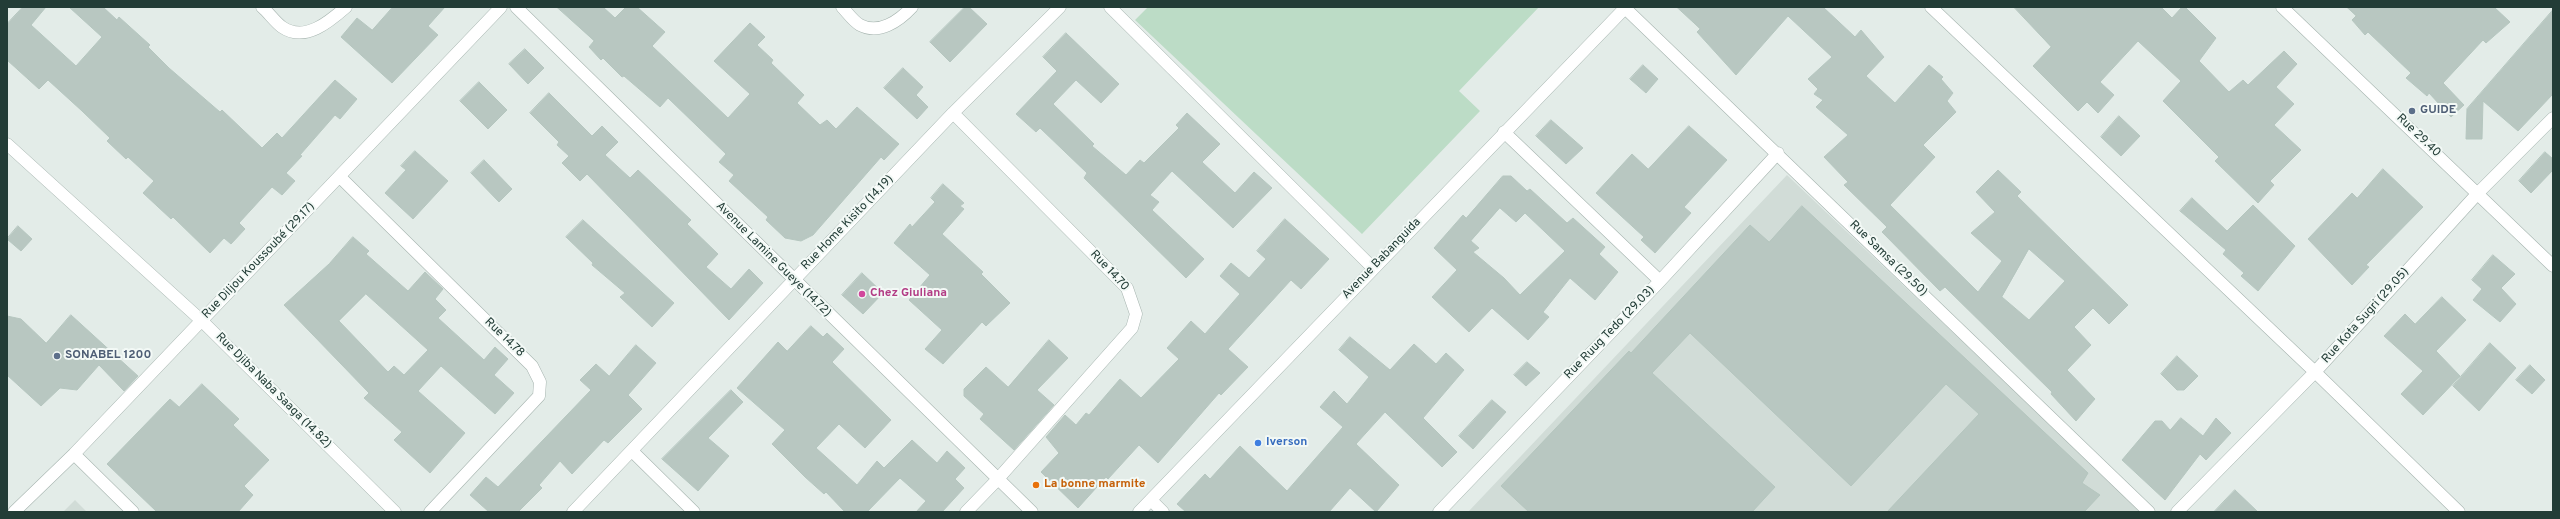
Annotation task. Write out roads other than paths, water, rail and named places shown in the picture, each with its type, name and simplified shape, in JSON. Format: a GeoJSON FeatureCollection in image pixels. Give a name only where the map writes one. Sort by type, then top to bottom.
{"type":"FeatureCollection","features":[{"type":"Feature","properties":{"kind":"street"},"geometry":{"type":"LineString","coordinates":[[262,7],[282,27],[293,32],[308,31],[325,26],[346,7]]}},
{"type":"Feature","properties":{"kind":"street","name":"Rue Diljou Koussoubé (29.17)"},"geometry":{"type":"LineString","coordinates":[[14,512],[74,454],[501,7]]}},
{"type":"Feature","properties":{"kind":"street","name":"Avenue Lamine Gueye (14.72)"},"geometry":{"type":"LineString","coordinates":[[516,7],[997,480],[1032,512]]}},
{"type":"Feature","properties":{"kind":"street"},"geometry":{"type":"LineString","coordinates":[[842,7],[859,25],[876,29],[891,24],[912,7]]}},
{"type":"Feature","properties":{"kind":"street","name":"Rue Home Kisito (14.19)"},"geometry":{"type":"LineString","coordinates":[[573,512],[953,113],[1060,7]]}},
{"type":"Feature","properties":{"kind":"street"},"geometry":{"type":"LineString","coordinates":[[1110,7],[1374,268]]}},
{"type":"Feature","properties":{"kind":"street","name":"Avenue Babanguida"},"geometry":{"type":"LineString","coordinates":[[1139,512],[1625,7]]}},
{"type":"Feature","properties":{"kind":"street","name":"Rue Samsa (29.50)"},"geometry":{"type":"LineString","coordinates":[[1625,7],[2149,512]]}},
{"type":"Feature","properties":{"kind":"street"},"geometry":{"type":"LineString","coordinates":[[1931,7],[2460,512]]}},
{"type":"Feature","properties":{"kind":"street","name":"Rue 29.40"},"geometry":{"type":"LineString","coordinates":[[2282,7],[2553,266]]}},
{"type":"Feature","properties":{"kind":"street","name":"Rue 14.70"},"geometry":{"type":"LineString","coordinates":[[953,113],[1128,288],[1136,314],[1132,328],[997,480],[966,512]]}},
{"type":"Feature","properties":{"kind":"street","name":"Rue Kota Sugri (29.05)"},"geometry":{"type":"LineString","coordinates":[[2177,512],[2315,372],[2478,193],[2553,118]]}},
{"type":"Feature","properties":{"kind":"street"},"geometry":{"type":"LineString","coordinates":[[1504,132],[1660,281]]}},
{"type":"Feature","properties":{"kind":"street","name":"Rue Djiba Naba Saaga (14.82)"},"geometry":{"type":"LineString","coordinates":[[7,144],[202,321],[395,512]]}},
{"type":"Feature","properties":{"kind":"street","name":"Rue Ruug Tedo (29.03)"},"geometry":{"type":"LineString","coordinates":[[1438,512],[1660,281],[1778,153]]}},
{"type":"Feature","properties":{"kind":"street","name":"Rue 14.78"},"geometry":{"type":"LineString","coordinates":[[340,177],[532,366],[540,382],[539,396],[430,512]]}},
{"type":"Feature","properties":{"kind":"street"},"geometry":{"type":"LineString","coordinates":[[632,451],[694,512]]}},
{"type":"Feature","properties":{"kind":"street"},"geometry":{"type":"LineString","coordinates":[[74,454],[133,512]]}},
{"type":"Feature","properties":{"kind":"street"},"geometry":{"type":"LineString","coordinates":[[1151,500],[1163,512]]}},
{"type":"Feature","properties":{"kind":"place","name":"GUIDE"},"geometry":{"type":"Point","coordinates":[2412,111]}},
{"type":"Feature","properties":{"kind":"place","name":"Chez Giuliana"},"geometry":{"type":"Point","coordinates":[862,294]}},
{"type":"Feature","properties":{"kind":"place","name":"SONABEL 1200"},"geometry":{"type":"Point","coordinates":[57,356]}},
{"type":"Feature","properties":{"kind":"place","name":"Iverson"},"geometry":{"type":"Point","coordinates":[1258,443]}},
{"type":"Feature","properties":{"kind":"place","name":"La bonne marmite"},"geometry":{"type":"Point","coordinates":[1036,485]}}]}
